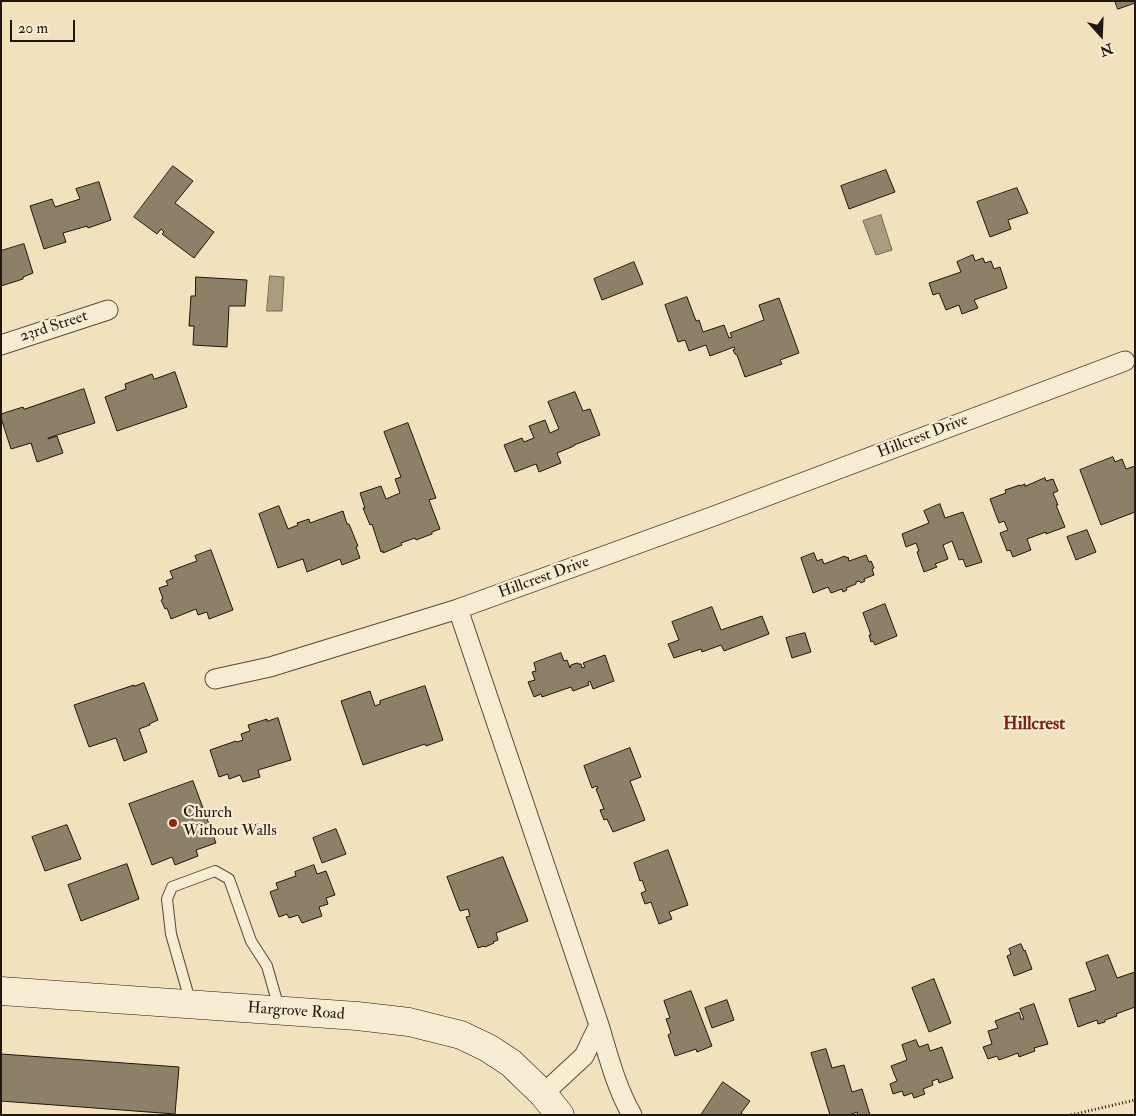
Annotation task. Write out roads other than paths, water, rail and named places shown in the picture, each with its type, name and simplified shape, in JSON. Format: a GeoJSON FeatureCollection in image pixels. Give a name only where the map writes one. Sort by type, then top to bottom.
{"type":"FeatureCollection","features":[{"type":"Feature","properties":{"kind":"main road","name":"Hargrove Road"},"geometry":{"type":"LineString","coordinates":[[1,991],[357,1016],[409,1022],[461,1035],[488,1048],[511,1063],[551,1105]]}},
{"type":"Feature","properties":{"kind":"street","name":"23rd Street"},"geometry":{"type":"LineString","coordinates":[[1,345],[108,310]]}},
{"type":"Feature","properties":{"kind":"street","name":"Hillcrest Drive"},"geometry":{"type":"LineString","coordinates":[[215,679],[270,667],[458,609],[714,516],[1126,361]]}},
{"type":"Feature","properties":{"kind":"street"},"geometry":{"type":"LineString","coordinates":[[458,609],[612,1068],[632,1115]]}},
{"type":"Feature","properties":{"kind":"street"},"geometry":{"type":"LineString","coordinates":[[551,1105],[584,1056],[599,1025]]}},
{"type":"Feature","properties":{"kind":"lane"},"geometry":{"type":"LineString","coordinates":[[192,1005],[171,934],[167,899],[172,887],[215,871],[229,879],[251,941],[266,966],[280,1011]]}},
{"type":"Feature","properties":{"kind":"place","name":"Church Without Walls"},"geometry":{"type":"Point","coordinates":[173,823]}},
{"type":"Feature","properties":{"kind":"district","name":"Hillcrest"},"geometry":{"type":"Point","coordinates":[1034,725]}}]}
